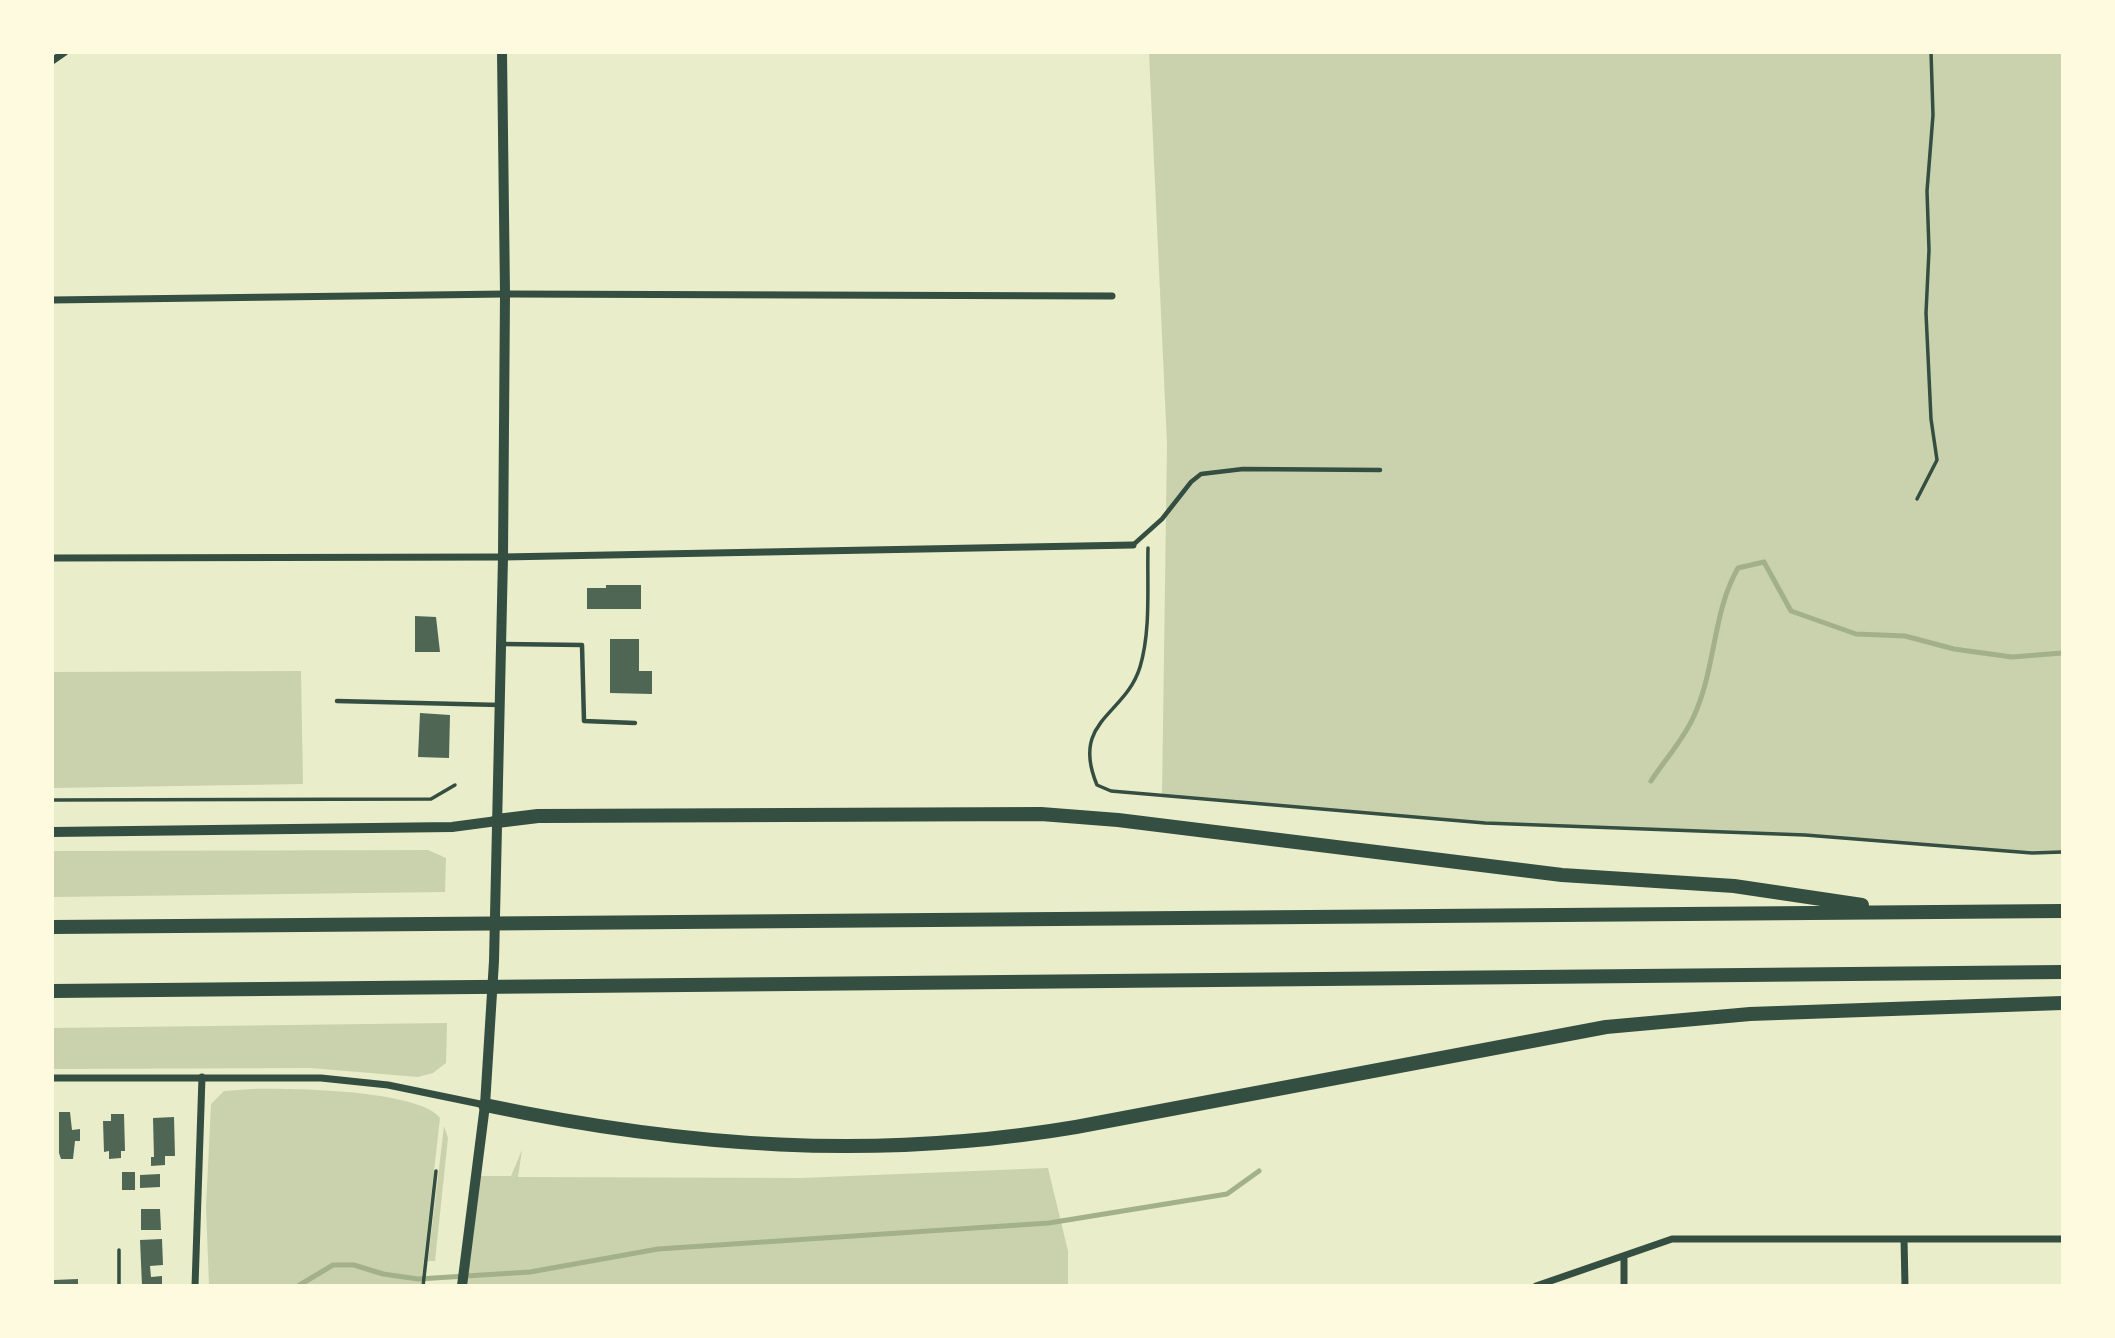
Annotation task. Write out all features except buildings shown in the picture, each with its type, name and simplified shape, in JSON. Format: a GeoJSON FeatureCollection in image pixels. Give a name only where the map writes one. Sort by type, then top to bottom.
{"type":"FeatureCollection","features":[{"type":"Feature","properties":{"kind":"highway"},"geometry":{"type":"LineString","coordinates":[[497,821],[538,816],[1041,814],[1118,820],[1562,874],[1734,886],[1908,912]]}},
{"type":"Feature","properties":{"kind":"highway"},"geometry":{"type":"LineString","coordinates":[[52,927],[2063,911]]}},
{"type":"Feature","properties":{"kind":"highway"},"geometry":{"type":"LineString","coordinates":[[52,991],[2063,972]]}},
{"type":"Feature","properties":{"kind":"highway"},"geometry":{"type":"LineString","coordinates":[[485,1105],[547,1117],[736,1143],[853,1148],[925,1146],[998,1139],[1076,1127],[1606,1027],[1737,1015],[2063,1003]]}},
{"type":"Feature","properties":{"kind":"main road"},"geometry":{"type":"LineString","coordinates":[[462,1286],[485,1105],[493,994],[503,557],[505,295],[502,52]]}},
{"type":"Feature","properties":{"kind":"street"},"geometry":{"type":"LineString","coordinates":[[52,61],[65,52]]}},
{"type":"Feature","properties":{"kind":"street"},"geometry":{"type":"LineString","coordinates":[[52,300],[505,295],[1112,296]]}},
{"type":"Feature","properties":{"kind":"street"},"geometry":{"type":"LineString","coordinates":[[52,558],[503,557],[1133,545]]}},
{"type":"Feature","properties":{"kind":"street"},"geometry":{"type":"LineString","coordinates":[[52,832],[452,827],[497,821]]}},
{"type":"Feature","properties":{"kind":"street"},"geometry":{"type":"LineString","coordinates":[[195,1286],[202,1077]]}},
{"type":"Feature","properties":{"kind":"street"},"geometry":{"type":"LineString","coordinates":[[52,1078],[342,1080],[420,1091],[485,1105]]}},
{"type":"Feature","properties":{"kind":"street"},"geometry":{"type":"LineString","coordinates":[[1536,1286],[1672,1239],[2063,1239]]}},
{"type":"Feature","properties":{"kind":"street"},"geometry":{"type":"LineString","coordinates":[[1904,1239],[1905,1286]]}},
{"type":"Feature","properties":{"kind":"street"},"geometry":{"type":"LineString","coordinates":[[1624,1257],[1624,1286]]}},
{"type":"Feature","properties":{"kind":"lane"},"geometry":{"type":"LineString","coordinates":[[1133,545],[1149,532],[1201,474],[1242,469],[1380,470]]}},
{"type":"Feature","properties":{"kind":"lane"},"geometry":{"type":"LineString","coordinates":[[502,644],[582,645],[584,721],[635,723]]}},
{"type":"Feature","properties":{"kind":"lane"},"geometry":{"type":"LineString","coordinates":[[337,701],[501,705]]}},
{"type":"Feature","properties":{"kind":"path"},"geometry":{"type":"LineString","coordinates":[[1917,499],[1937,460],[1931,419],[1926,313],[1929,250],[1927,191],[1933,115],[1931,52]]}},
{"type":"Feature","properties":{"kind":"path"},"geometry":{"type":"LineString","coordinates":[[1149,532],[1147,619],[1140,666],[1130,688],[1095,727],[1091,742],[1090,768],[1093,777],[1097,785],[1111,791],[1485,823],[1805,835],[2032,853],[2063,852]]}},
{"type":"Feature","properties":{"kind":"path"},"geometry":{"type":"LineString","coordinates":[[52,800],[431,799],[455,785]]}},
{"type":"Feature","properties":{"kind":"path"},"geometry":{"type":"LineString","coordinates":[[423,1286],[436,1171]]}},
{"type":"Feature","properties":{"kind":"path"},"geometry":{"type":"LineString","coordinates":[[119,1250],[119,1286]]}},
{"type":"Feature","properties":{"kind":"green space"},"geometry":{"type":"Polygon","coordinates":[[[1149,53],[2062,53],[2062,852],[2032,853],[1805,835],[1485,823],[1162,795],[1167,444],[1149,53]]]}},
{"type":"Feature","properties":{"kind":"green space"},"geometry":{"type":"Polygon","coordinates":[[[301,671],[303,784],[53,788],[53,672],[301,671]]]}},
{"type":"Feature","properties":{"kind":"green space"},"geometry":{"type":"Polygon","coordinates":[[[428,850],[446,858],[445,892],[53,897],[53,851],[428,850]]]}},
{"type":"Feature","properties":{"kind":"green space"},"geometry":{"type":"Polygon","coordinates":[[[447,1023],[446,1063],[433,1073],[418,1077],[310,1068],[53,1069],[53,1028],[447,1023]]]}},
{"type":"Feature","properties":{"kind":"green space"},"geometry":{"type":"Polygon","coordinates":[[[323,1090],[381,1096],[427,1109],[440,1118],[421,1285],[209,1285],[206,1207],[211,1104],[224,1091],[323,1090]]]}},
{"type":"Feature","properties":{"kind":"green space"},"geometry":{"type":"Polygon","coordinates":[[[444,1126],[448,1138],[435,1261],[428,1261],[444,1126]]]}},
{"type":"Feature","properties":{"kind":"green space"},"geometry":{"type":"Polygon","coordinates":[[[522,1150],[518,1177],[801,1178],[1048,1168],[1068,1251],[1068,1285],[462,1286],[477,1176],[511,1176],[522,1150]]]}},
{"type":"Feature","properties":{"kind":"waterway"},"geometry":{"type":"LineString","coordinates":[[1651,781],[1693,718],[1706,681],[1723,604],[1738,568],[1764,562],[1791,611],[1856,634],[1905,636],[1954,649],[2012,657],[2062,653]]}},
{"type":"Feature","properties":{"kind":"waterway"},"geometry":{"type":"LineString","coordinates":[[298,1286],[333,1265],[354,1265],[383,1274],[418,1279],[530,1272],[658,1249],[1049,1223],[1227,1194],[1259,1171]]}}]}
